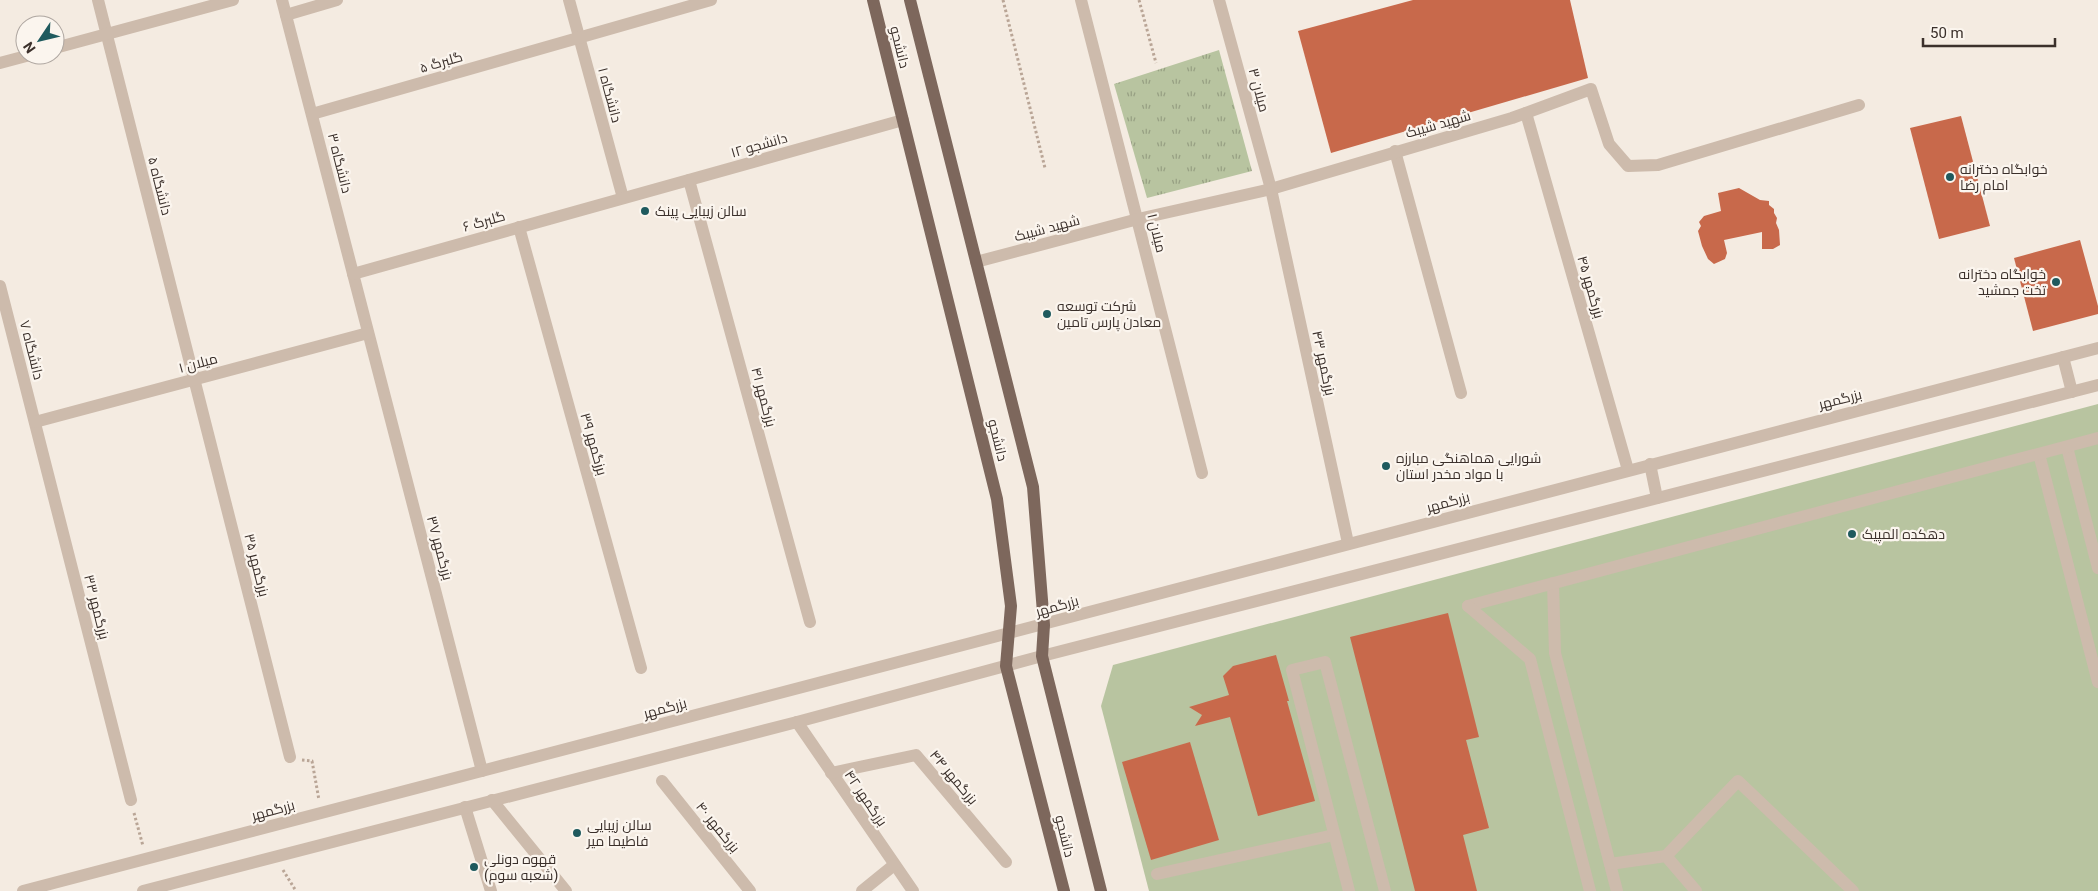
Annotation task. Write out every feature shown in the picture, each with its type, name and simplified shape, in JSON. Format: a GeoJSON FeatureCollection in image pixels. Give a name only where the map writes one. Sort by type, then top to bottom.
{"type":"FeatureCollection","features":[{"type":"Feature","properties":{"kind":"main road","name":"دانشجو"},"geometry":{"type":"LineString","coordinates":[[873,0],[997,498],[1011,606],[1006,666],[1064,891]]}},
{"type":"Feature","properties":{"kind":"main road","name":"دانشجو"},"geometry":{"type":"LineString","coordinates":[[910,0],[1032,487],[1044,625],[1042,656],[1101,891]]}},
{"type":"Feature","properties":{"kind":"street","name":"دانشگاه ۵"},"geometry":{"type":"LineString","coordinates":[[98,0],[194,380]]}},
{"type":"Feature","properties":{"kind":"street"},"geometry":{"type":"LineString","coordinates":[[65,45],[233,0]]}},
{"type":"Feature","properties":{"kind":"street","name":"دانشگاه ۳"},"geometry":{"type":"LineString","coordinates":[[282,0],[368,333]]}},
{"type":"Feature","properties":{"kind":"street"},"geometry":{"type":"LineString","coordinates":[[286,15],[337,0]]}},
{"type":"Feature","properties":{"kind":"street","name":"دانشگاه ۱"},"geometry":{"type":"LineString","coordinates":[[569,0],[623,198]]}},
{"type":"Feature","properties":{"kind":"street","name":"گلبرگ ۵"},"geometry":{"type":"LineString","coordinates":[[312,114],[711,0]]}},
{"type":"Feature","properties":{"kind":"street","name":"میلان ۱"},"geometry":{"type":"LineString","coordinates":[[1081,0],[1202,474]]}},
{"type":"Feature","properties":{"kind":"street","name":"میلان ۳"},"geometry":{"type":"LineString","coordinates":[[1219,0],[1271,189]]}},
{"type":"Feature","properties":{"kind":"street"},"geometry":{"type":"LineString","coordinates":[[0,63],[15,59]]}},
{"type":"Feature","properties":{"kind":"street","name":"شهید شیبک"},"geometry":{"type":"LineString","coordinates":[[976,262],[1138,219],[1271,189],[1526,113],[1591,89],[1609,144],[1628,166],[1658,165],[1859,105]]}},
{"type":"Feature","properties":{"kind":"street","name":"بزرگمهر ۴۵"},"geometry":{"type":"LineString","coordinates":[[1526,113],[1628,470]]}},
{"type":"Feature","properties":{"kind":"street","name":"دانشجو ۱۲"},"geometry":{"type":"LineString","coordinates":[[623,198],[902,120]]}},
{"type":"Feature","properties":{"kind":"street"},"geometry":{"type":"LineString","coordinates":[[1395,152],[1461,393]]}},
{"type":"Feature","properties":{"kind":"street","name":"بزرگمهر ۴۱"},"geometry":{"type":"LineString","coordinates":[[689,180],[810,622]]}},
{"type":"Feature","properties":{"kind":"street","name":"بزرگمهر ۴۳"},"geometry":{"type":"LineString","coordinates":[[1271,189],[1348,543]]}},
{"type":"Feature","properties":{"kind":"street","name":"گلبرگ ۶"},"geometry":{"type":"LineString","coordinates":[[353,274],[623,198]]}},
{"type":"Feature","properties":{"kind":"street","name":"برزگمهر ۳۹"},"geometry":{"type":"LineString","coordinates":[[519,227],[641,668]]}},
{"type":"Feature","properties":{"kind":"street","name":"دانشگاه ۷"},"geometry":{"type":"LineString","coordinates":[[0,286],[35,422]]}},
{"type":"Feature","properties":{"kind":"street","name":"میلان ۱"},"geometry":{"type":"LineString","coordinates":[[35,422],[368,333]]}},
{"type":"Feature","properties":{"kind":"street","name":"بزرگمهر ۳۷"},"geometry":{"type":"LineString","coordinates":[[368,333],[482,771]]}},
{"type":"Feature","properties":{"kind":"street","name":"بزرگمهر"},"geometry":{"type":"LineString","coordinates":[[27,891],[63,886],[146,859],[2098,348]]}},
{"type":"Feature","properties":{"kind":"street"},"geometry":{"type":"LineString","coordinates":[[2063,357],[2072,392]]}},
{"type":"Feature","properties":{"kind":"street","name":"بزرگمهر ۳۵"},"geometry":{"type":"LineString","coordinates":[[194,380],[290,757]]}},
{"type":"Feature","properties":{"kind":"street"},"geometry":{"type":"LineString","coordinates":[[143,891],[797,722],[1042,656],[2098,385]]}},
{"type":"Feature","properties":{"kind":"street","name":"بزرگمهر ۳۳"},"geometry":{"type":"LineString","coordinates":[[35,422],[131,800]]}},
{"type":"Feature","properties":{"kind":"street"},"geometry":{"type":"LineString","coordinates":[[1590,891],[1530,659],[1468,606],[2098,438]]}},
{"type":"Feature","properties":{"kind":"street"},"geometry":{"type":"LineString","coordinates":[[2067,447],[2098,568]]}},
{"type":"Feature","properties":{"kind":"street"},"geometry":{"type":"LineString","coordinates":[[2039,454],[2098,682]]}},
{"type":"Feature","properties":{"kind":"street"},"geometry":{"type":"LineString","coordinates":[[1650,464],[1657,498]]}},
{"type":"Feature","properties":{"kind":"street"},"geometry":{"type":"LineString","coordinates":[[1553,584],[1555,653],[1617,891]]}},
{"type":"Feature","properties":{"kind":"street"},"geometry":{"type":"LineString","coordinates":[[1349,891],[1292,670],[1325,662],[1384,891]]}},
{"type":"Feature","properties":{"kind":"street","name":"بزرگمهر ۴۲"},"geometry":{"type":"LineString","coordinates":[[797,722],[913,891]]}},
{"type":"Feature","properties":{"kind":"street","name":"بزرگمهر ۴۴"},"geometry":{"type":"LineString","coordinates":[[831,773],[916,755],[1006,862]]}},
{"type":"Feature","properties":{"kind":"street","name":"بزرگمهر ۴۰"},"geometry":{"type":"LineString","coordinates":[[662,781],[750,891]]}},
{"type":"Feature","properties":{"kind":"street"},"geometry":{"type":"LineString","coordinates":[[1610,864],[1666,856],[1738,781],[1853,891]]}},
{"type":"Feature","properties":{"kind":"street"},"geometry":{"type":"LineString","coordinates":[[492,800],[566,891]]}},
{"type":"Feature","properties":{"kind":"street"},"geometry":{"type":"LineString","coordinates":[[465,807],[491,891]]}},
{"type":"Feature","properties":{"kind":"street"},"geometry":{"type":"LineString","coordinates":[[1157,874],[1334,834]]}},
{"type":"Feature","properties":{"kind":"street"},"geometry":{"type":"LineString","coordinates":[[1666,856],[1696,891]]}},
{"type":"Feature","properties":{"kind":"street"},"geometry":{"type":"LineString","coordinates":[[862,891],[894,865]]}},
{"type":"Feature","properties":{"kind":"path"},"geometry":{"type":"LineString","coordinates":[[1003,0],[1045,168]]}},
{"type":"Feature","properties":{"kind":"path"},"geometry":{"type":"LineString","coordinates":[[1139,0],[1156,63]]}},
{"type":"Feature","properties":{"kind":"path"},"geometry":{"type":"LineString","coordinates":[[290,757],[312,762],[322,813]]}},
{"type":"Feature","properties":{"kind":"path"},"geometry":{"type":"LineString","coordinates":[[131,800],[146,859]]}},
{"type":"Feature","properties":{"kind":"path"},"geometry":{"type":"LineString","coordinates":[[275,856],[296,891]]}},
{"type":"Feature","properties":{"kind":"green space"},"geometry":{"type":"Polygon","coordinates":[[[1219,50],[1252,171],[1147,198],[1114,84],[1219,50]]]}},
{"type":"Feature","properties":{"kind":"green space","name":"دهکده المپیک"},"geometry":{"type":"Polygon","coordinates":[[[2098,404],[2098,891],[1149,891],[1101,706],[1113,665],[2098,404]]]}},
{"type":"Feature","properties":{"kind":"building"},"geometry":{"type":"Polygon","coordinates":[[[1413,0],[1570,0],[1588,78],[1331,153],[1298,31],[1413,0]]]}},
{"type":"Feature","properties":{"kind":"building","name":"خوابگاه دخترانه امام رضا"},"geometry":{"type":"Polygon","coordinates":[[[1961,116],[1990,226],[1939,239],[1910,128],[1961,116]]]}},
{"type":"Feature","properties":{"kind":"building"},"geometry":{"type":"Polygon","coordinates":[[[1739,188],[1760,200],[1769,201],[1769,205],[1774,209],[1777,218],[1776,223],[1779,230],[1780,245],[1773,249],[1762,249],[1762,232],[1724,240],[1727,253],[1725,259],[1714,264],[1708,259],[1702,246],[1698,231],[1701,226],[1699,222],[1704,216],[1721,211],[1718,193],[1739,188]]]}},
{"type":"Feature","properties":{"kind":"building","name":"خوابگاه دخترانه تخت جمشید"},"geometry":{"type":"Polygon","coordinates":[[[2080,240],[2098,306],[2098,314],[2033,331],[2014,258],[2080,240]]]}},
{"type":"Feature","properties":{"kind":"building"},"geometry":{"type":"Polygon","coordinates":[[[1448,613],[1479,737],[1466,740],[1489,828],[1463,835],[1477,891],[1415,891],[1350,637],[1448,613]]]}},
{"type":"Feature","properties":{"kind":"building"},"geometry":{"type":"Polygon","coordinates":[[[1276,655],[1315,801],[1258,816],[1230,717],[1195,726],[1202,715],[1189,707],[1229,695],[1223,676],[1233,666],[1276,655]]]}},
{"type":"Feature","properties":{"kind":"building"},"geometry":{"type":"Polygon","coordinates":[[[1190,742],[1219,840],[1151,860],[1122,762],[1190,742]]]}},
{"type":"Feature","properties":{"kind":"place","name":"خوابگاه دخترانه امام رضا"},"geometry":{"type":"Point","coordinates":[1950,177]}},
{"type":"Feature","properties":{"kind":"place","name":"سالن زیبایی پینک"},"geometry":{"type":"Point","coordinates":[645,211]}},
{"type":"Feature","properties":{"kind":"place","name":"خوابگاه دخترانه تخت جمشید"},"geometry":{"type":"Point","coordinates":[2056,282]}},
{"type":"Feature","properties":{"kind":"place","name":"شرکت توسعه معادن پارس تامین"},"geometry":{"type":"Point","coordinates":[1047,314]}},
{"type":"Feature","properties":{"kind":"place","name":"شورایی هماهنگی مبارزه با مواد مخدر استان"},"geometry":{"type":"Point","coordinates":[1386,466]}},
{"type":"Feature","properties":{"kind":"place","name":"دهکده المپیک"},"geometry":{"type":"Point","coordinates":[1852,534]}},
{"type":"Feature","properties":{"kind":"place","name":"سالن زیبایی فاطیما میر"},"geometry":{"type":"Point","coordinates":[577,833]}},
{"type":"Feature","properties":{"kind":"place","name":"قهوه دونلی (شعبه سوم)"},"geometry":{"type":"Point","coordinates":[474,867]}}]}
